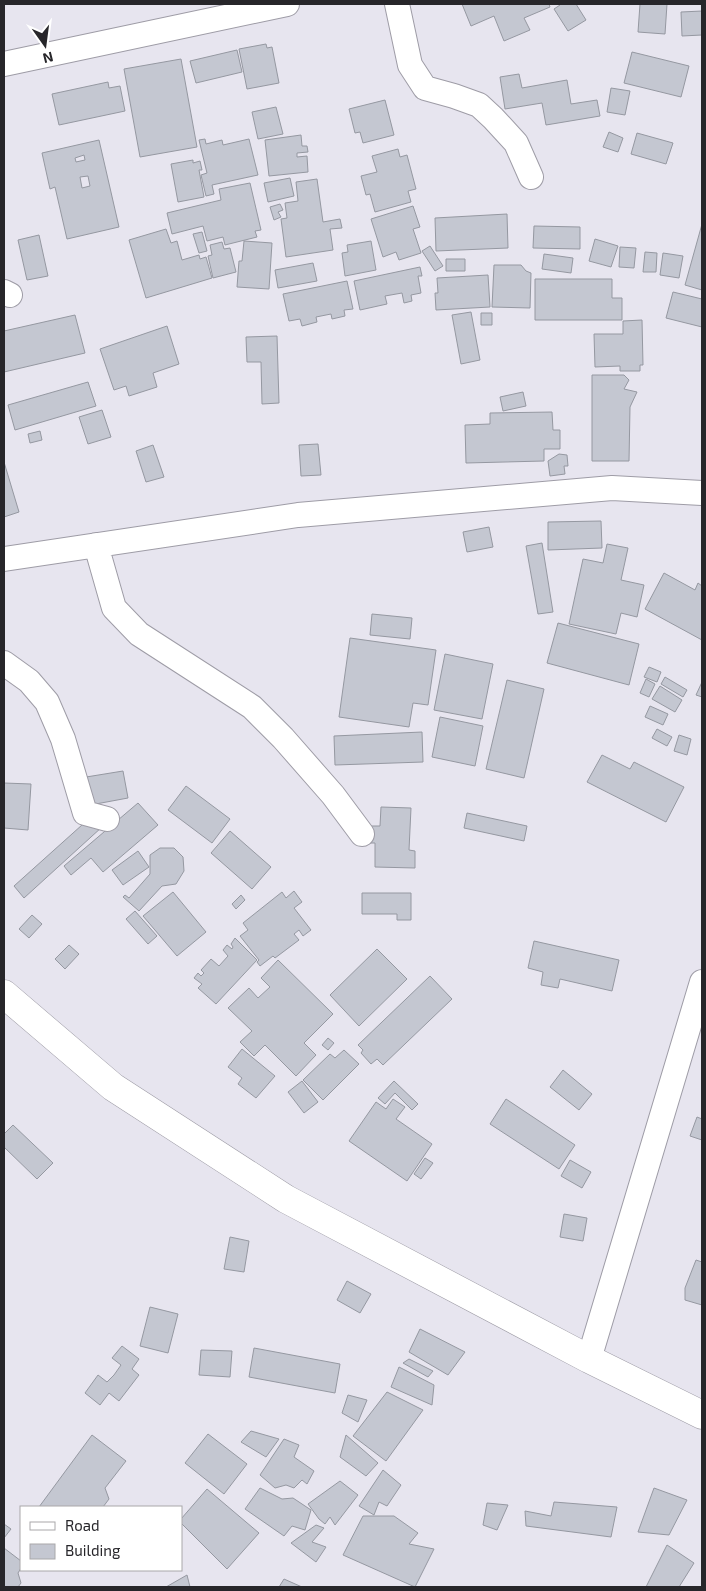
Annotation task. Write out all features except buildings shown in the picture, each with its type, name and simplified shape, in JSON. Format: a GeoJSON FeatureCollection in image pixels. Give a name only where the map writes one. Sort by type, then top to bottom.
{"type":"FeatureCollection","features":[{"type":"Feature","properties":{"kind":"main road"},"geometry":{"type":"LineString","coordinates":[[4,994],[113,1087],[286,1199],[589,1359],[702,1415]]}},
{"type":"Feature","properties":{"kind":"street"},"geometry":{"type":"LineString","coordinates":[[4,64],[287,4]]}},
{"type":"Feature","properties":{"kind":"street"},"geometry":{"type":"LineString","coordinates":[[397,4],[410,65],[425,88],[479,105],[516,143],[532,177]]}},
{"type":"Feature","properties":{"kind":"street"},"geometry":{"type":"LineString","coordinates":[[4,559],[298,515],[612,488],[702,493]]}},
{"type":"Feature","properties":{"kind":"street"},"geometry":{"type":"LineString","coordinates":[[96,545],[114,608],[139,634],[252,708],[283,738],[333,795],[362,834]]}},
{"type":"Feature","properties":{"kind":"street"},"geometry":{"type":"LineString","coordinates":[[4,663],[29,681],[47,702],[62,739],[86,813],[107,819]]}},
{"type":"Feature","properties":{"kind":"street"},"geometry":{"type":"LineString","coordinates":[[589,1359],[702,982]]}}]}
